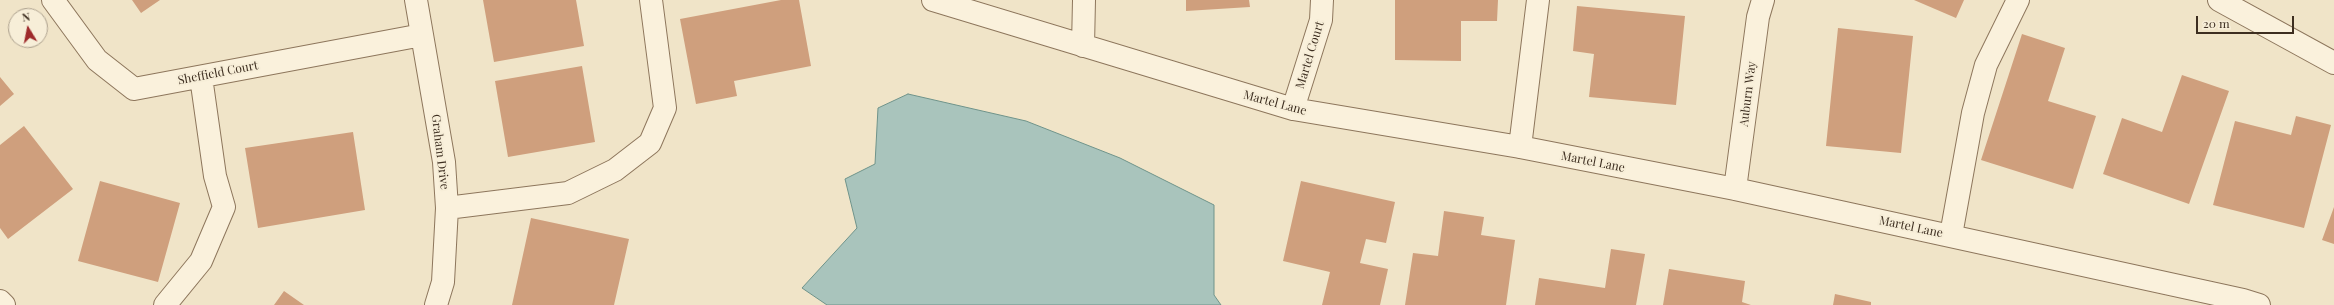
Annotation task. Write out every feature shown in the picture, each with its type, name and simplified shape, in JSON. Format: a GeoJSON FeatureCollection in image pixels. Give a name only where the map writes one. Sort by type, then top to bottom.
{"type":"FeatureCollection","features":[{"type":"Feature","properties":{"kind":"street","name":"Sheffield Court"},"geometry":{"type":"LineString","coordinates":[[53,0],[97,60],[134,89],[422,35]]}},
{"type":"Feature","properties":{"kind":"street","name":"Graham Drive"},"geometry":{"type":"LineString","coordinates":[[416,0],[444,162],[447,208],[443,282],[436,305]]}},
{"type":"Feature","properties":{"kind":"street"},"geometry":{"type":"LineString","coordinates":[[447,208],[568,193],[615,170],[650,143],[665,108],[651,0]]}},
{"type":"Feature","properties":{"kind":"street","name":"Martel Lane"},"geometry":{"type":"LineString","coordinates":[[933,0],[1293,109],[1520,147],[1735,189],[2242,300],[2259,305]]}},
{"type":"Feature","properties":{"kind":"street"},"geometry":{"type":"LineString","coordinates":[[1083,46],[1084,0]]}},
{"type":"Feature","properties":{"kind":"street","name":"Martel Court"},"geometry":{"type":"LineString","coordinates":[[1293,109],[1321,20],[1322,0]]}},
{"type":"Feature","properties":{"kind":"street"},"geometry":{"type":"LineString","coordinates":[[1520,147],[1538,0]]}},
{"type":"Feature","properties":{"kind":"street","name":"Auburn Way"},"geometry":{"type":"LineString","coordinates":[[1735,189],[1758,17],[1763,0]]}},
{"type":"Feature","properties":{"kind":"street"},"geometry":{"type":"LineString","coordinates":[[1951,236],[1977,100],[1986,65],[2018,0]]}},
{"type":"Feature","properties":{"kind":"street"},"geometry":{"type":"LineString","coordinates":[[2219,0],[2334,63]]}},
{"type":"Feature","properties":{"kind":"street"},"geometry":{"type":"LineString","coordinates":[[165,305],[201,261],[224,206],[215,176],[201,77]]}},
{"type":"Feature","properties":{"kind":"street"},"geometry":{"type":"LineString","coordinates":[[0,301],[4,305]]}},
{"type":"Feature","properties":{"kind":"water"},"geometry":{"type":"Polygon","coordinates":[[[908,94],[1026,121],[1120,158],[1214,205],[1214,295],[1221,305],[827,305],[802,288],[857,228],[845,179],[875,164],[878,108],[908,94]]]}},
{"type":"Feature","properties":{"kind":"building"},"geometry":{"type":"Polygon","coordinates":[[[132,0],[160,0],[141,13],[132,0]]]}},
{"type":"Feature","properties":{"kind":"building"},"geometry":{"type":"Polygon","coordinates":[[[483,0],[576,0],[584,46],[494,62],[483,0]]]}},
{"type":"Feature","properties":{"kind":"building"},"geometry":{"type":"Polygon","coordinates":[[[781,0],[799,0],[811,66],[734,81],[737,96],[696,104],[680,19],[781,0]]]}},
{"type":"Feature","properties":{"kind":"building"},"geometry":{"type":"Polygon","coordinates":[[[1186,0],[1249,0],[1250,7],[1186,11],[1186,0]]]}},
{"type":"Feature","properties":{"kind":"building"},"geometry":{"type":"Polygon","coordinates":[[[1395,0],[1498,0],[1497,21],[1461,21],[1461,61],[1395,60],[1395,0]]]}},
{"type":"Feature","properties":{"kind":"building"},"geometry":{"type":"Polygon","coordinates":[[[1914,0],[1964,0],[1956,18],[1914,0]]]}},
{"type":"Feature","properties":{"kind":"building"},"geometry":{"type":"Polygon","coordinates":[[[1577,6],[1685,16],[1676,105],[1589,97],[1594,54],[1573,51],[1577,6]]]}},
{"type":"Feature","properties":{"kind":"building"},"geometry":{"type":"Polygon","coordinates":[[[1838,28],[1913,36],[1901,153],[1826,146],[1838,28]]]}},
{"type":"Feature","properties":{"kind":"building"},"geometry":{"type":"Polygon","coordinates":[[[2022,34],[2065,48],[2048,101],[2096,116],[2073,189],[1981,160],[2022,34]]]}},
{"type":"Feature","properties":{"kind":"building"},"geometry":{"type":"Polygon","coordinates":[[[582,66],[595,142],[508,157],[495,81],[582,66]]]}},
{"type":"Feature","properties":{"kind":"building"},"geometry":{"type":"Polygon","coordinates":[[[2182,75],[2229,91],[2189,204],[2103,174],[2122,118],[2162,132],[2182,75]]]}},
{"type":"Feature","properties":{"kind":"building"},"geometry":{"type":"Polygon","coordinates":[[[0,77],[14,94],[0,106],[0,77]]]}},
{"type":"Feature","properties":{"kind":"building"},"geometry":{"type":"Polygon","coordinates":[[[2296,116],[2331,125],[2304,228],[2213,205],[2235,121],[2291,135],[2296,116]]]}},
{"type":"Feature","properties":{"kind":"building"},"geometry":{"type":"Polygon","coordinates":[[[24,126],[73,189],[8,239],[0,228],[0,145],[24,126]]]}},
{"type":"Feature","properties":{"kind":"building"},"geometry":{"type":"Polygon","coordinates":[[[353,132],[365,210],[258,228],[245,148],[353,132]]]}},
{"type":"Feature","properties":{"kind":"building"},"geometry":{"type":"Polygon","coordinates":[[[100,181],[180,203],[158,282],[78,261],[100,181]]]}},
{"type":"Feature","properties":{"kind":"building"},"geometry":{"type":"Polygon","coordinates":[[[1301,181],[1395,202],[1386,243],[1366,239],[1360,263],[1388,269],[1380,305],[1322,305],[1330,272],[1283,261],[1301,181]]]}},
{"type":"Feature","properties":{"kind":"building"},"geometry":{"type":"Polygon","coordinates":[[[2334,207],[2334,244],[2322,240],[2334,207]]]}},
{"type":"Feature","properties":{"kind":"building"},"geometry":{"type":"Polygon","coordinates":[[[1444,211],[1484,217],[1481,235],[1515,240],[1506,305],[1405,305],[1413,253],[1438,256],[1444,211]]]}},
{"type":"Feature","properties":{"kind":"building"},"geometry":{"type":"Polygon","coordinates":[[[531,218],[629,239],[614,305],[512,305],[531,218]]]}},
{"type":"Feature","properties":{"kind":"building"},"geometry":{"type":"Polygon","coordinates":[[[1611,249],[1645,254],[1636,305],[1535,305],[1539,278],[1605,288],[1611,249]]]}},
{"type":"Feature","properties":{"kind":"building"},"geometry":{"type":"Polygon","coordinates":[[[1669,269],[1745,281],[1742,302],[1751,305],[1663,305],[1669,269]]]}},
{"type":"Feature","properties":{"kind":"building"},"geometry":{"type":"Polygon","coordinates":[[[284,291],[304,305],[274,305],[284,291]]]}},
{"type":"Feature","properties":{"kind":"building"},"geometry":{"type":"Polygon","coordinates":[[[1835,294],[1871,302],[1871,305],[1833,305],[1835,294]]]}}]}
